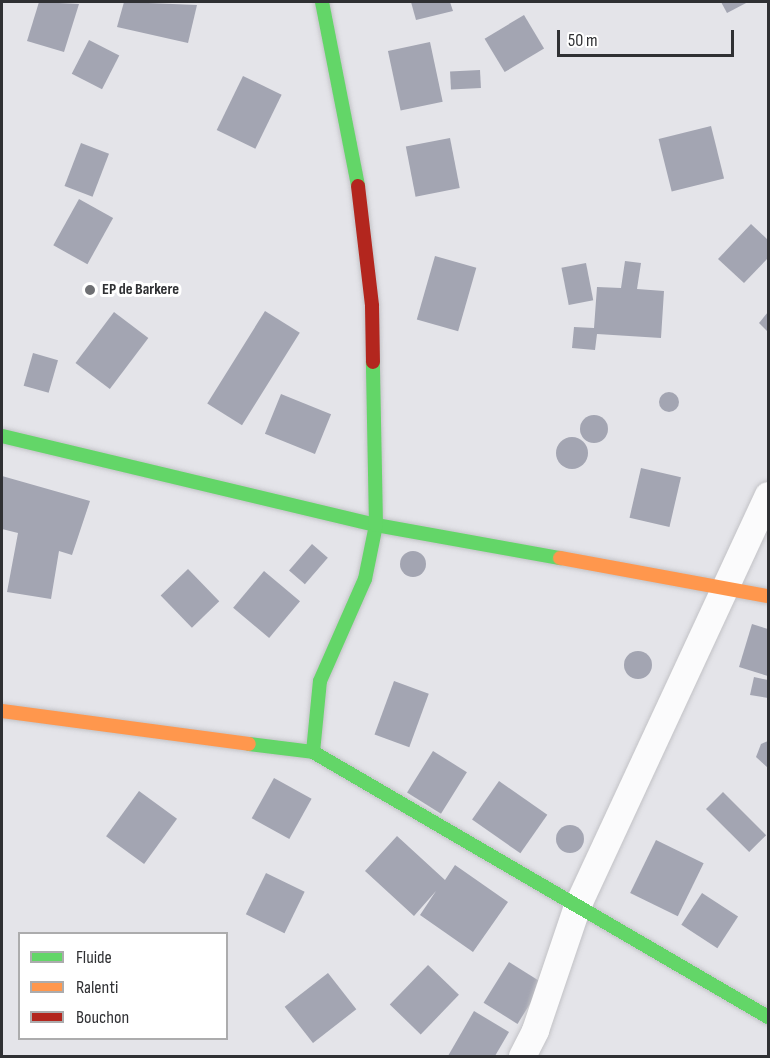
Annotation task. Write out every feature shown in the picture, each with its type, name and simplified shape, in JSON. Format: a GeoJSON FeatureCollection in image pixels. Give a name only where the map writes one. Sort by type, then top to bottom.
{"type":"FeatureCollection","features":[{"type":"Feature","properties":{"kind":"street"},"geometry":{"type":"LineString","coordinates":[[312,752],[320,681],[365,579],[376,525],[372,306],[355,159],[322,2]]}},
{"type":"Feature","properties":{"kind":"street"},"geometry":{"type":"LineString","coordinates":[[2,436],[376,525],[724,586],[768,596]]}},
{"type":"Feature","properties":{"kind":"street"},"geometry":{"type":"LineString","coordinates":[[522,1056],[535,1030],[577,906],[768,495]]}},
{"type":"Feature","properties":{"kind":"street"},"geometry":{"type":"LineString","coordinates":[[2,711],[312,752],[768,1017]]}},
{"type":"Feature","properties":{"kind":"building"},"geometry":{"type":"Polygon","coordinates":[[[39,2],[79,4],[64,52],[27,41],[39,2]]]}},
{"type":"Feature","properties":{"kind":"building"},"geometry":{"type":"Polygon","coordinates":[[[124,2],[197,5],[188,43],[117,27],[124,2]]]}},
{"type":"Feature","properties":{"kind":"building"},"geometry":{"type":"Polygon","coordinates":[[[411,2],[450,2],[453,11],[416,20],[411,2]]]}},
{"type":"Feature","properties":{"kind":"building"},"geometry":{"type":"Polygon","coordinates":[[[721,2],[748,2],[727,13],[721,2]]]}},
{"type":"Feature","properties":{"kind":"building"},"geometry":{"type":"Polygon","coordinates":[[[524,15],[544,48],[505,72],[485,39],[524,15]]]}},
{"type":"Feature","properties":{"kind":"building"},"geometry":{"type":"Polygon","coordinates":[[[89,40],[119,55],[102,89],[72,74],[89,40]]]}},
{"type":"Feature","properties":{"kind":"building"},"geometry":{"type":"Polygon","coordinates":[[[430,42],[443,102],[401,111],[388,51],[430,42]]]}},
{"type":"Feature","properties":{"kind":"building"},"geometry":{"type":"Polygon","coordinates":[[[480,70],[481,88],[451,90],[450,72],[480,70]]]}},
{"type":"Feature","properties":{"kind":"building"},"geometry":{"type":"Polygon","coordinates":[[[243,76],[282,95],[255,149],[217,130],[243,76]]]}},
{"type":"Feature","properties":{"kind":"building"},"geometry":{"type":"Polygon","coordinates":[[[711,126],[724,178],[672,191],[659,139],[711,126]]]}},
{"type":"Feature","properties":{"kind":"building"},"geometry":{"type":"Polygon","coordinates":[[[450,138],[460,188],[416,197],[406,147],[450,138]]]}},
{"type":"Feature","properties":{"kind":"building"},"geometry":{"type":"Polygon","coordinates":[[[81,143],[109,154],[93,197],[65,186],[81,143]]]}},
{"type":"Feature","properties":{"kind":"building"},"geometry":{"type":"Polygon","coordinates":[[[79,199],[113,218],[87,264],[53,245],[79,199]]]}},
{"type":"Feature","properties":{"kind":"building"},"geometry":{"type":"Polygon","coordinates":[[[751,224],[768,240],[768,258],[744,283],[718,259],[751,224]]]}},
{"type":"Feature","properties":{"kind":"building"},"geometry":{"type":"Polygon","coordinates":[[[435,256],[476,268],[458,331],[417,319],[435,256]]]}},
{"type":"Feature","properties":{"kind":"building"},"geometry":{"type":"Polygon","coordinates":[[[625,261],[641,263],[637,289],[664,291],[661,338],[597,334],[595,350],[572,348],[574,327],[594,328],[597,287],[621,288],[625,261]]]}},
{"type":"Feature","properties":{"kind":"building"},"geometry":{"type":"Polygon","coordinates":[[[586,263],[593,300],[569,305],[561,268],[586,263]]]}},
{"type":"Feature","properties":{"kind":"building"},"geometry":{"type":"Polygon","coordinates":[[[265,311],[300,333],[242,425],[207,403],[265,311]]]}},
{"type":"Feature","properties":{"kind":"building"},"geometry":{"type":"Polygon","coordinates":[[[114,312],[148,338],[110,389],[75,363],[114,312]]]}},
{"type":"Feature","properties":{"kind":"building"},"geometry":{"type":"Polygon","coordinates":[[[768,312],[768,332],[759,323],[768,312]]]}},
{"type":"Feature","properties":{"kind":"building"},"geometry":{"type":"Polygon","coordinates":[[[33,353],[58,360],[49,393],[24,386],[33,353]]]}},
{"type":"Feature","properties":{"kind":"building"},"geometry":{"type":"Polygon","coordinates":[[[669,392],[676,395],[679,402],[676,409],[669,412],[662,409],[659,402],[662,395],[669,392]]]}},
{"type":"Feature","properties":{"kind":"building"},"geometry":{"type":"Polygon","coordinates":[[[281,394],[331,414],[315,454],[265,434],[281,394]]]}},
{"type":"Feature","properties":{"kind":"building"},"geometry":{"type":"Polygon","coordinates":[[[594,415],[604,419],[608,429],[604,439],[594,443],[584,439],[580,429],[584,419],[594,415]]]}},
{"type":"Feature","properties":{"kind":"building"},"geometry":{"type":"Polygon","coordinates":[[[572,437],[583,442],[588,453],[583,464],[572,469],[561,464],[556,453],[561,442],[572,437]]]}},
{"type":"Feature","properties":{"kind":"building"},"geometry":{"type":"Polygon","coordinates":[[[641,468],[681,477],[669,527],[630,518],[641,468]]]}},
{"type":"Feature","properties":{"kind":"building"},"geometry":{"type":"Polygon","coordinates":[[[2,476],[90,501],[72,555],[59,551],[51,599],[7,592],[18,533],[2,529],[2,476]]]}},
{"type":"Feature","properties":{"kind":"building"},"geometry":{"type":"Polygon","coordinates":[[[312,544],[328,558],[305,584],[289,570],[312,544]]]}},
{"type":"Feature","properties":{"kind":"building"},"geometry":{"type":"Polygon","coordinates":[[[413,551],[422,555],[426,564],[422,573],[413,577],[404,573],[400,564],[404,555],[413,551]]]}},
{"type":"Feature","properties":{"kind":"building"},"geometry":{"type":"Polygon","coordinates":[[[188,569],[219,601],[192,628],[161,595],[188,569]]]}},
{"type":"Feature","properties":{"kind":"building"},"geometry":{"type":"Polygon","coordinates":[[[264,571],[300,601],[269,638],[233,608],[264,571]]]}},
{"type":"Feature","properties":{"kind":"building"},"geometry":{"type":"Polygon","coordinates":[[[752,624],[768,629],[768,676],[739,667],[752,624]]]}},
{"type":"Feature","properties":{"kind":"building"},"geometry":{"type":"Polygon","coordinates":[[[638,651],[648,655],[652,665],[648,675],[638,679],[628,675],[624,665],[628,655],[638,651]]]}},
{"type":"Feature","properties":{"kind":"building"},"geometry":{"type":"Polygon","coordinates":[[[754,677],[768,680],[768,698],[750,695],[754,677]]]}},
{"type":"Feature","properties":{"kind":"building"},"geometry":{"type":"Polygon","coordinates":[[[394,681],[429,694],[409,747],[375,735],[394,681]]]}},
{"type":"Feature","properties":{"kind":"building"},"geometry":{"type":"Polygon","coordinates":[[[768,741],[768,768],[756,757],[761,744],[768,741]]]}},
{"type":"Feature","properties":{"kind":"building"},"geometry":{"type":"Polygon","coordinates":[[[433,751],[467,772],[441,814],[407,793],[433,751]]]}},
{"type":"Feature","properties":{"kind":"building"},"geometry":{"type":"Polygon","coordinates":[[[274,778],[312,799],[289,839],[252,818],[274,778]]]}},
{"type":"Feature","properties":{"kind":"building"},"geometry":{"type":"Polygon","coordinates":[[[499,781],[547,815],[520,853],[472,820],[499,781]]]}},
{"type":"Feature","properties":{"kind":"building"},"geometry":{"type":"Polygon","coordinates":[[[139,791],[177,819],[144,864],[106,836],[139,791]]]}},
{"type":"Feature","properties":{"kind":"building"},"geometry":{"type":"Polygon","coordinates":[[[723,792],[766,835],[749,852],[706,809],[723,792]]]}},
{"type":"Feature","properties":{"kind":"building"},"geometry":{"type":"Polygon","coordinates":[[[570,825],[580,829],[584,839],[580,849],[570,853],[560,849],[556,839],[560,829],[570,825]]]}},
{"type":"Feature","properties":{"kind":"building"},"geometry":{"type":"Polygon","coordinates":[[[397,836],[445,880],[455,865],[508,902],[473,952],[420,915],[436,891],[414,916],[365,871],[397,836]]]}},
{"type":"Feature","properties":{"kind":"building"},"geometry":{"type":"Polygon","coordinates":[[[656,840],[704,863],[678,916],[630,893],[656,840]]]}},
{"type":"Feature","properties":{"kind":"building"},"geometry":{"type":"Polygon","coordinates":[[[266,873],[305,892],[284,933],[246,914],[266,873]]]}},
{"type":"Feature","properties":{"kind":"building"},"geometry":{"type":"Polygon","coordinates":[[[702,893],[738,916],[717,948],[681,925],[702,893]]]}},
{"type":"Feature","properties":{"kind":"building"},"geometry":{"type":"Polygon","coordinates":[[[509,962],[543,983],[517,1024],[484,1003],[509,962]]]}},
{"type":"Feature","properties":{"kind":"building"},"geometry":{"type":"Polygon","coordinates":[[[428,965],[459,995],[421,1034],[390,1005],[428,965]]]}},
{"type":"Feature","properties":{"kind":"building"},"geometry":{"type":"Polygon","coordinates":[[[328,973],[356,1009],[313,1043],[285,1007],[328,973]]]}},
{"type":"Feature","properties":{"kind":"building"},"geometry":{"type":"Polygon","coordinates":[[[474,1011],[509,1032],[495,1056],[448,1056],[474,1011]]]}},
{"type":"Feature","properties":{"kind":"traffic: fast"},"geometry":{"type":"LineString","coordinates":[[322,2],[358,186]]}},
{"type":"Feature","properties":{"kind":"traffic: fast"},"geometry":{"type":"LineString","coordinates":[[313,752],[320,681],[365,579],[376,525],[373,362]]}},
{"type":"Feature","properties":{"kind":"traffic: fast"},"geometry":{"type":"LineString","coordinates":[[2,436],[376,525],[560,558]]}},
{"type":"Feature","properties":{"kind":"traffic: fast"},"geometry":{"type":"LineString","coordinates":[[249,744],[313,752],[768,1017]]}},
{"type":"Feature","properties":{"kind":"traffic: slow"},"geometry":{"type":"LineString","coordinates":[[560,558],[768,596]]}},
{"type":"Feature","properties":{"kind":"traffic: slow"},"geometry":{"type":"LineString","coordinates":[[2,711],[249,744]]}},
{"type":"Feature","properties":{"kind":"traffic: jam"},"geometry":{"type":"LineString","coordinates":[[358,186],[372,306],[373,362]]}},
{"type":"Feature","properties":{"kind":"place","name":"EP de Barkere"},"geometry":{"type":"Point","coordinates":[90,290]}}]}
